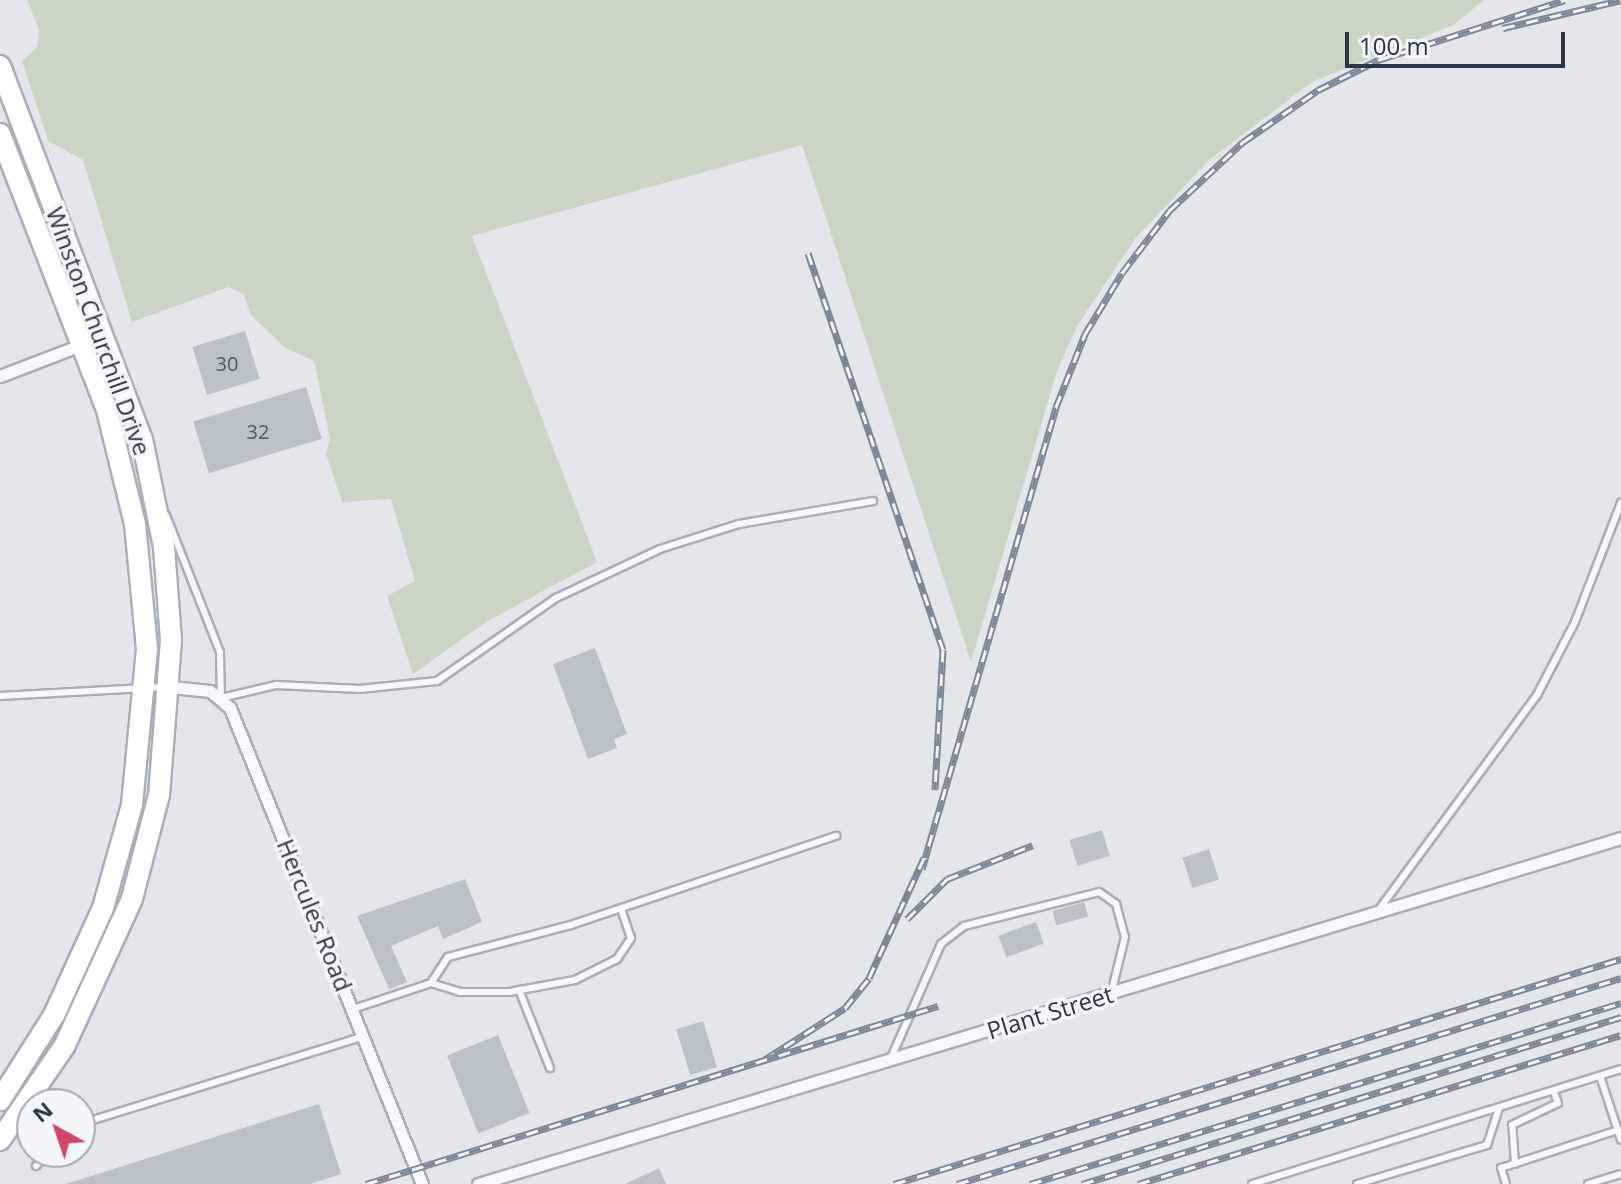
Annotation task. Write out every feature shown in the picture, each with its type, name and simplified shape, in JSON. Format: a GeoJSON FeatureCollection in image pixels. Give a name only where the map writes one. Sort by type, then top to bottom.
{"type":"FeatureCollection","features":[{"type":"Feature","properties":{"kind":"highway","name":"Winston Churchill Drive"},"geometry":{"type":"LineString","coordinates":[[0,66],[104,336],[156,498],[170,598],[171,687],[151,830],[114,945],[65,1045],[0,1140]]}},
{"type":"Feature","properties":{"kind":"highway","name":"Winston Churchill Drive"},"geometry":{"type":"LineString","coordinates":[[0,134],[82,345],[135,524],[146,688],[132,805],[103,908],[54,1015],[0,1100]]}},
{"type":"Feature","properties":{"kind":"street"},"geometry":{"type":"LineString","coordinates":[[0,376],[104,336]]}},
{"type":"Feature","properties":{"kind":"street"},"geometry":{"type":"LineString","coordinates":[[171,687],[221,698]]}},
{"type":"Feature","properties":{"kind":"street","name":"Hercules Road"},"geometry":{"type":"LineString","coordinates":[[221,698],[238,722],[422,1184]]}},
{"type":"Feature","properties":{"kind":"street","name":"Plant Street"},"geometry":{"type":"LineString","coordinates":[[478,1184],[889,1061],[1380,908],[1621,838]]}},
{"type":"Feature","properties":{"kind":"lane"},"geometry":{"type":"LineString","coordinates":[[156,498],[192,566],[220,652],[221,698],[276,685],[360,689],[437,681],[556,598],[660,549],[739,524],[873,501]]}},
{"type":"Feature","properties":{"kind":"lane"},"geometry":{"type":"LineString","coordinates":[[1380,908],[1537,695],[1575,622],[1621,503]]}},
{"type":"Feature","properties":{"kind":"lane"},"geometry":{"type":"LineString","coordinates":[[0,696],[171,687]]}},
{"type":"Feature","properties":{"kind":"lane"},"geometry":{"type":"LineString","coordinates":[[431,983],[448,957],[621,909],[836,836]]}},
{"type":"Feature","properties":{"kind":"lane"},"geometry":{"type":"LineString","coordinates":[[889,1061],[941,944],[964,926],[1099,892],[1116,904],[1125,937],[1110,993]]}},
{"type":"Feature","properties":{"kind":"lane"},"geometry":{"type":"LineString","coordinates":[[353,1009],[431,983],[461,992],[519,990],[575,980],[617,959],[631,938],[621,909]]}},
{"type":"Feature","properties":{"kind":"lane"},"geometry":{"type":"LineString","coordinates":[[519,990],[550,1068]]}},
{"type":"Feature","properties":{"kind":"lane"},"geometry":{"type":"LineString","coordinates":[[96,1119],[364,1036]]}},
{"type":"Feature","properties":{"kind":"lane"},"geometry":{"type":"LineString","coordinates":[[1252,1184],[1267,1182],[1621,1069]]}},
{"type":"Feature","properties":{"kind":"lane"},"geometry":{"type":"LineString","coordinates":[[1600,1076],[1621,1140]]}},
{"type":"Feature","properties":{"kind":"lane"},"geometry":{"type":"LineString","coordinates":[[1515,1164],[1512,1125],[1558,1103],[1554,1092]]}},
{"type":"Feature","properties":{"kind":"lane"},"geometry":{"type":"LineString","coordinates":[[1357,1184],[1487,1145],[1499,1108]]}},
{"type":"Feature","properties":{"kind":"lane"},"geometry":{"type":"LineString","coordinates":[[1506,1184],[1501,1168],[1618,1130]]}},
{"type":"Feature","properties":{"kind":"lane"},"geometry":{"type":"LineString","coordinates":[[1588,1184],[1621,1174]]}},
{"type":"Feature","properties":{"kind":"green space"},"geometry":{"type":"Polygon","coordinates":[[[27,0],[1484,0],[1453,25],[1312,82],[1209,160],[1135,239],[1077,326],[1056,374],[971,662],[802,145],[472,236],[597,562],[486,622],[413,674],[387,596],[415,581],[391,499],[342,502],[326,454],[330,438],[314,361],[284,347],[250,314],[244,294],[228,287],[132,322],[83,160],[48,141],[22,61],[37,47],[39,29],[27,0]]]}},
{"type":"Feature","properties":{"kind":"building"},"geometry":{"type":"Polygon","coordinates":[[[245,331],[260,379],[207,395],[192,347],[245,331]]]}},
{"type":"Feature","properties":{"kind":"building"},"geometry":{"type":"Polygon","coordinates":[[[306,387],[322,439],[209,473],[193,421],[306,387]]]}},
{"type":"Feature","properties":{"kind":"building"},"geometry":{"type":"Polygon","coordinates":[[[595,648],[627,734],[614,739],[617,748],[588,759],[553,664],[595,648]]]}},
{"type":"Feature","properties":{"kind":"building"},"geometry":{"type":"Polygon","coordinates":[[[1102,830],[1110,856],[1077,866],[1069,840],[1102,830]]]}},
{"type":"Feature","properties":{"kind":"building"},"geometry":{"type":"Polygon","coordinates":[[[1209,849],[1219,879],[1192,888],[1182,858],[1209,849]]]}},
{"type":"Feature","properties":{"kind":"building"},"geometry":{"type":"Polygon","coordinates":[[[465,879],[482,922],[443,939],[438,926],[391,946],[407,982],[389,989],[357,916],[465,879]]]}},
{"type":"Feature","properties":{"kind":"building"},"geometry":{"type":"Polygon","coordinates":[[[1084,902],[1088,916],[1056,926],[1052,911],[1084,902]]]}},
{"type":"Feature","properties":{"kind":"building"},"geometry":{"type":"Polygon","coordinates":[[[1036,922],[1044,944],[1006,957],[998,936],[1036,922]]]}},
{"type":"Feature","properties":{"kind":"building"},"geometry":{"type":"Polygon","coordinates":[[[703,1021],[717,1067],[690,1075],[676,1029],[703,1021]]]}},
{"type":"Feature","properties":{"kind":"building"},"geometry":{"type":"Polygon","coordinates":[[[498,1035],[529,1113],[478,1133],[447,1056],[498,1035]]]}},
{"type":"Feature","properties":{"kind":"building"},"geometry":{"type":"Polygon","coordinates":[[[319,1104],[341,1174],[310,1184],[66,1184],[319,1104]]]}},
{"type":"Feature","properties":{"kind":"building"},"geometry":{"type":"Polygon","coordinates":[[[659,1168],[666,1184],[625,1184],[659,1168]]]}},
{"type":"Feature","properties":{"kind":"railway"},"geometry":{"type":"LineString","coordinates":[[922,869],[1056,407],[1085,334],[1122,273],[1170,210],[1243,142],[1318,90],[1378,60],[1565,0]]}},
{"type":"Feature","properties":{"kind":"railway"},"geometry":{"type":"LineString","coordinates":[[1503,28],[1621,0]]}},
{"type":"Feature","properties":{"kind":"railway"},"geometry":{"type":"LineString","coordinates":[[808,253],[943,650],[935,790]]}},
{"type":"Feature","properties":{"kind":"railway"},"geometry":{"type":"LineString","coordinates":[[907,919],[947,879],[1033,845]]}},
{"type":"Feature","properties":{"kind":"railway"},"geometry":{"type":"LineString","coordinates":[[764,1060],[845,1008],[869,978],[924,858]]}},
{"type":"Feature","properties":{"kind":"railway"},"geometry":{"type":"LineString","coordinates":[[894,1184],[1621,959]]}},
{"type":"Feature","properties":{"kind":"railway"},"geometry":{"type":"LineString","coordinates":[[957,1184],[1621,978]]}},
{"type":"Feature","properties":{"kind":"railway"},"geometry":{"type":"LineString","coordinates":[[1030,1184],[1621,1003]]}},
{"type":"Feature","properties":{"kind":"railway"},"geometry":{"type":"LineString","coordinates":[[366,1184],[938,1006]]}},
{"type":"Feature","properties":{"kind":"railway"},"geometry":{"type":"LineString","coordinates":[[1082,1184],[1621,1017]]}},
{"type":"Feature","properties":{"kind":"railway"},"geometry":{"type":"LineString","coordinates":[[1138,1184],[1621,1035]]}}]}
